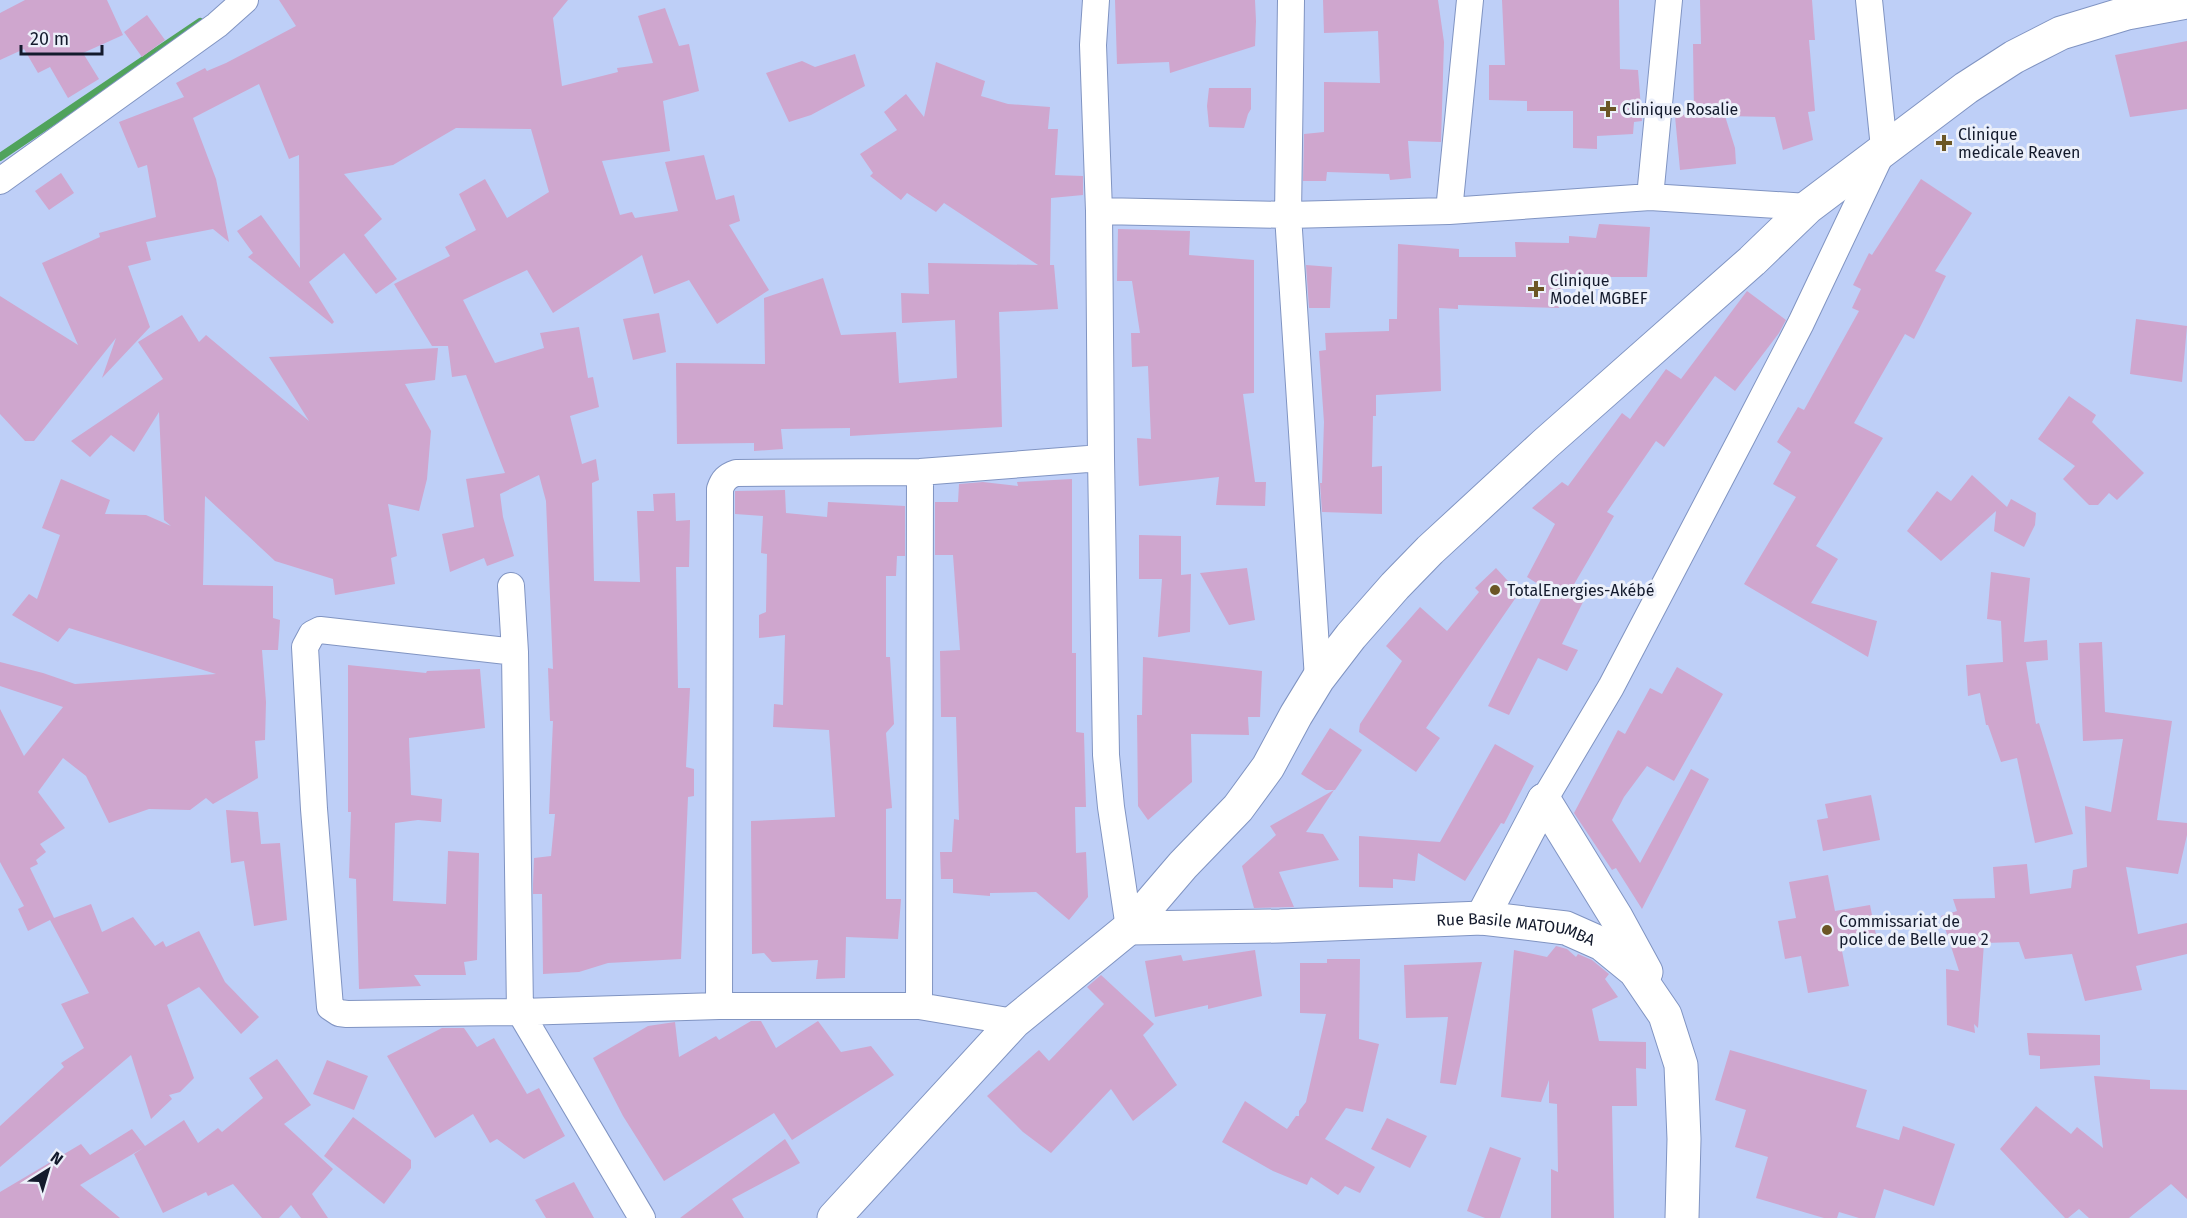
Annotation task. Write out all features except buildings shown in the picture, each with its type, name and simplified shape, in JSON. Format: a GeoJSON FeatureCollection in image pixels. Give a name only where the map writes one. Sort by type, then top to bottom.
{"type":"FeatureCollection","features":[{"type":"Feature","properties":{"kind":"street"},"geometry":{"type":"LineString","coordinates":[[0,180],[217,25],[245,0]]}},
{"type":"Feature","properties":{"kind":"street"},"geometry":{"type":"LineString","coordinates":[[1096,0],[1093,45],[1099,211],[1106,754],[1111,807],[1129,928]]}},
{"type":"Feature","properties":{"kind":"street"},"geometry":{"type":"LineString","coordinates":[[1291,0],[1288,215],[1318,679]]}},
{"type":"Feature","properties":{"kind":"street"},"geometry":{"type":"LineString","coordinates":[[1449,211],[1470,0]]}},
{"type":"Feature","properties":{"kind":"street"},"geometry":{"type":"LineString","coordinates":[[1650,197],[1669,0]]}},
{"type":"Feature","properties":{"kind":"street"},"geometry":{"type":"LineString","coordinates":[[1482,918],[1544,800],[1611,687],[1684,549],[1801,323],[1884,148],[1869,0]]}},
{"type":"Feature","properties":{"kind":"street"},"geometry":{"type":"LineString","coordinates":[[2061,33],[2078,0]]}},
{"type":"Feature","properties":{"kind":"street"},"geometry":{"type":"LineString","coordinates":[[834,1218],[1014,1022],[1129,928],[1183,865],[1238,808],[1268,767],[1318,679],[1351,636],[1430,550],[1545,444],[1752,261],[1809,207],[1884,148],[1976,81],[2014,57],[2061,33],[2127,13],[2187,2]]}},
{"type":"Feature","properties":{"kind":"street"},"geometry":{"type":"LineString","coordinates":[[1099,211],[1288,215],[1449,211],[1650,197],[1809,207]]}},
{"type":"Feature","properties":{"kind":"street"},"geometry":{"type":"LineString","coordinates":[[719,1006],[720,489],[726,477],[736,472],[920,472],[1101,458]]}},
{"type":"Feature","properties":{"kind":"street"},"geometry":{"type":"LineString","coordinates":[[919,1006],[920,472]]}},
{"type":"Feature","properties":{"kind":"street"},"geometry":{"type":"LineString","coordinates":[[511,586],[515,652],[520,1012],[642,1218]]}},
{"type":"Feature","properties":{"kind":"street"},"geometry":{"type":"LineString","coordinates":[[515,652],[320,630],[312,634],[305,647],[314,809],[330,1007],[339,1013],[347,1014],[719,1006],[919,1006],[1014,1022]]}},
{"type":"Feature","properties":{"kind":"street"},"geometry":{"type":"LineString","coordinates":[[1544,800],[1616,917],[1665,1015]]}},
{"type":"Feature","properties":{"kind":"street","name":"Rue Basile MATOUMBA"},"geometry":{"type":"LineString","coordinates":[[1129,928],[1482,918],[1566,928],[1602,944],[1635,971],[1665,1015],[1680,1065],[1684,1139],[1682,1218]]}},
{"type":"Feature","properties":{"kind":"waterway"},"geometry":{"type":"LineString","coordinates":[[0,157],[200,22]]}},
{"type":"Feature","properties":{"kind":"place","name":"Clinique Rosalie"},"geometry":{"type":"Point","coordinates":[1608,109]}},
{"type":"Feature","properties":{"kind":"place","name":"Clinique medicale Reaven"},"geometry":{"type":"Point","coordinates":[1944,143]}},
{"type":"Feature","properties":{"kind":"place","name":"Clinique Model MGBEF"},"geometry":{"type":"Point","coordinates":[1536,289]}},
{"type":"Feature","properties":{"kind":"place","name":"TotalEnergies-Akébé"},"geometry":{"type":"Point","coordinates":[1495,590]}},
{"type":"Feature","properties":{"kind":"place","name":"Commissariat de police de Belle vue 2"},"geometry":{"type":"Point","coordinates":[1827,930]}}]}
